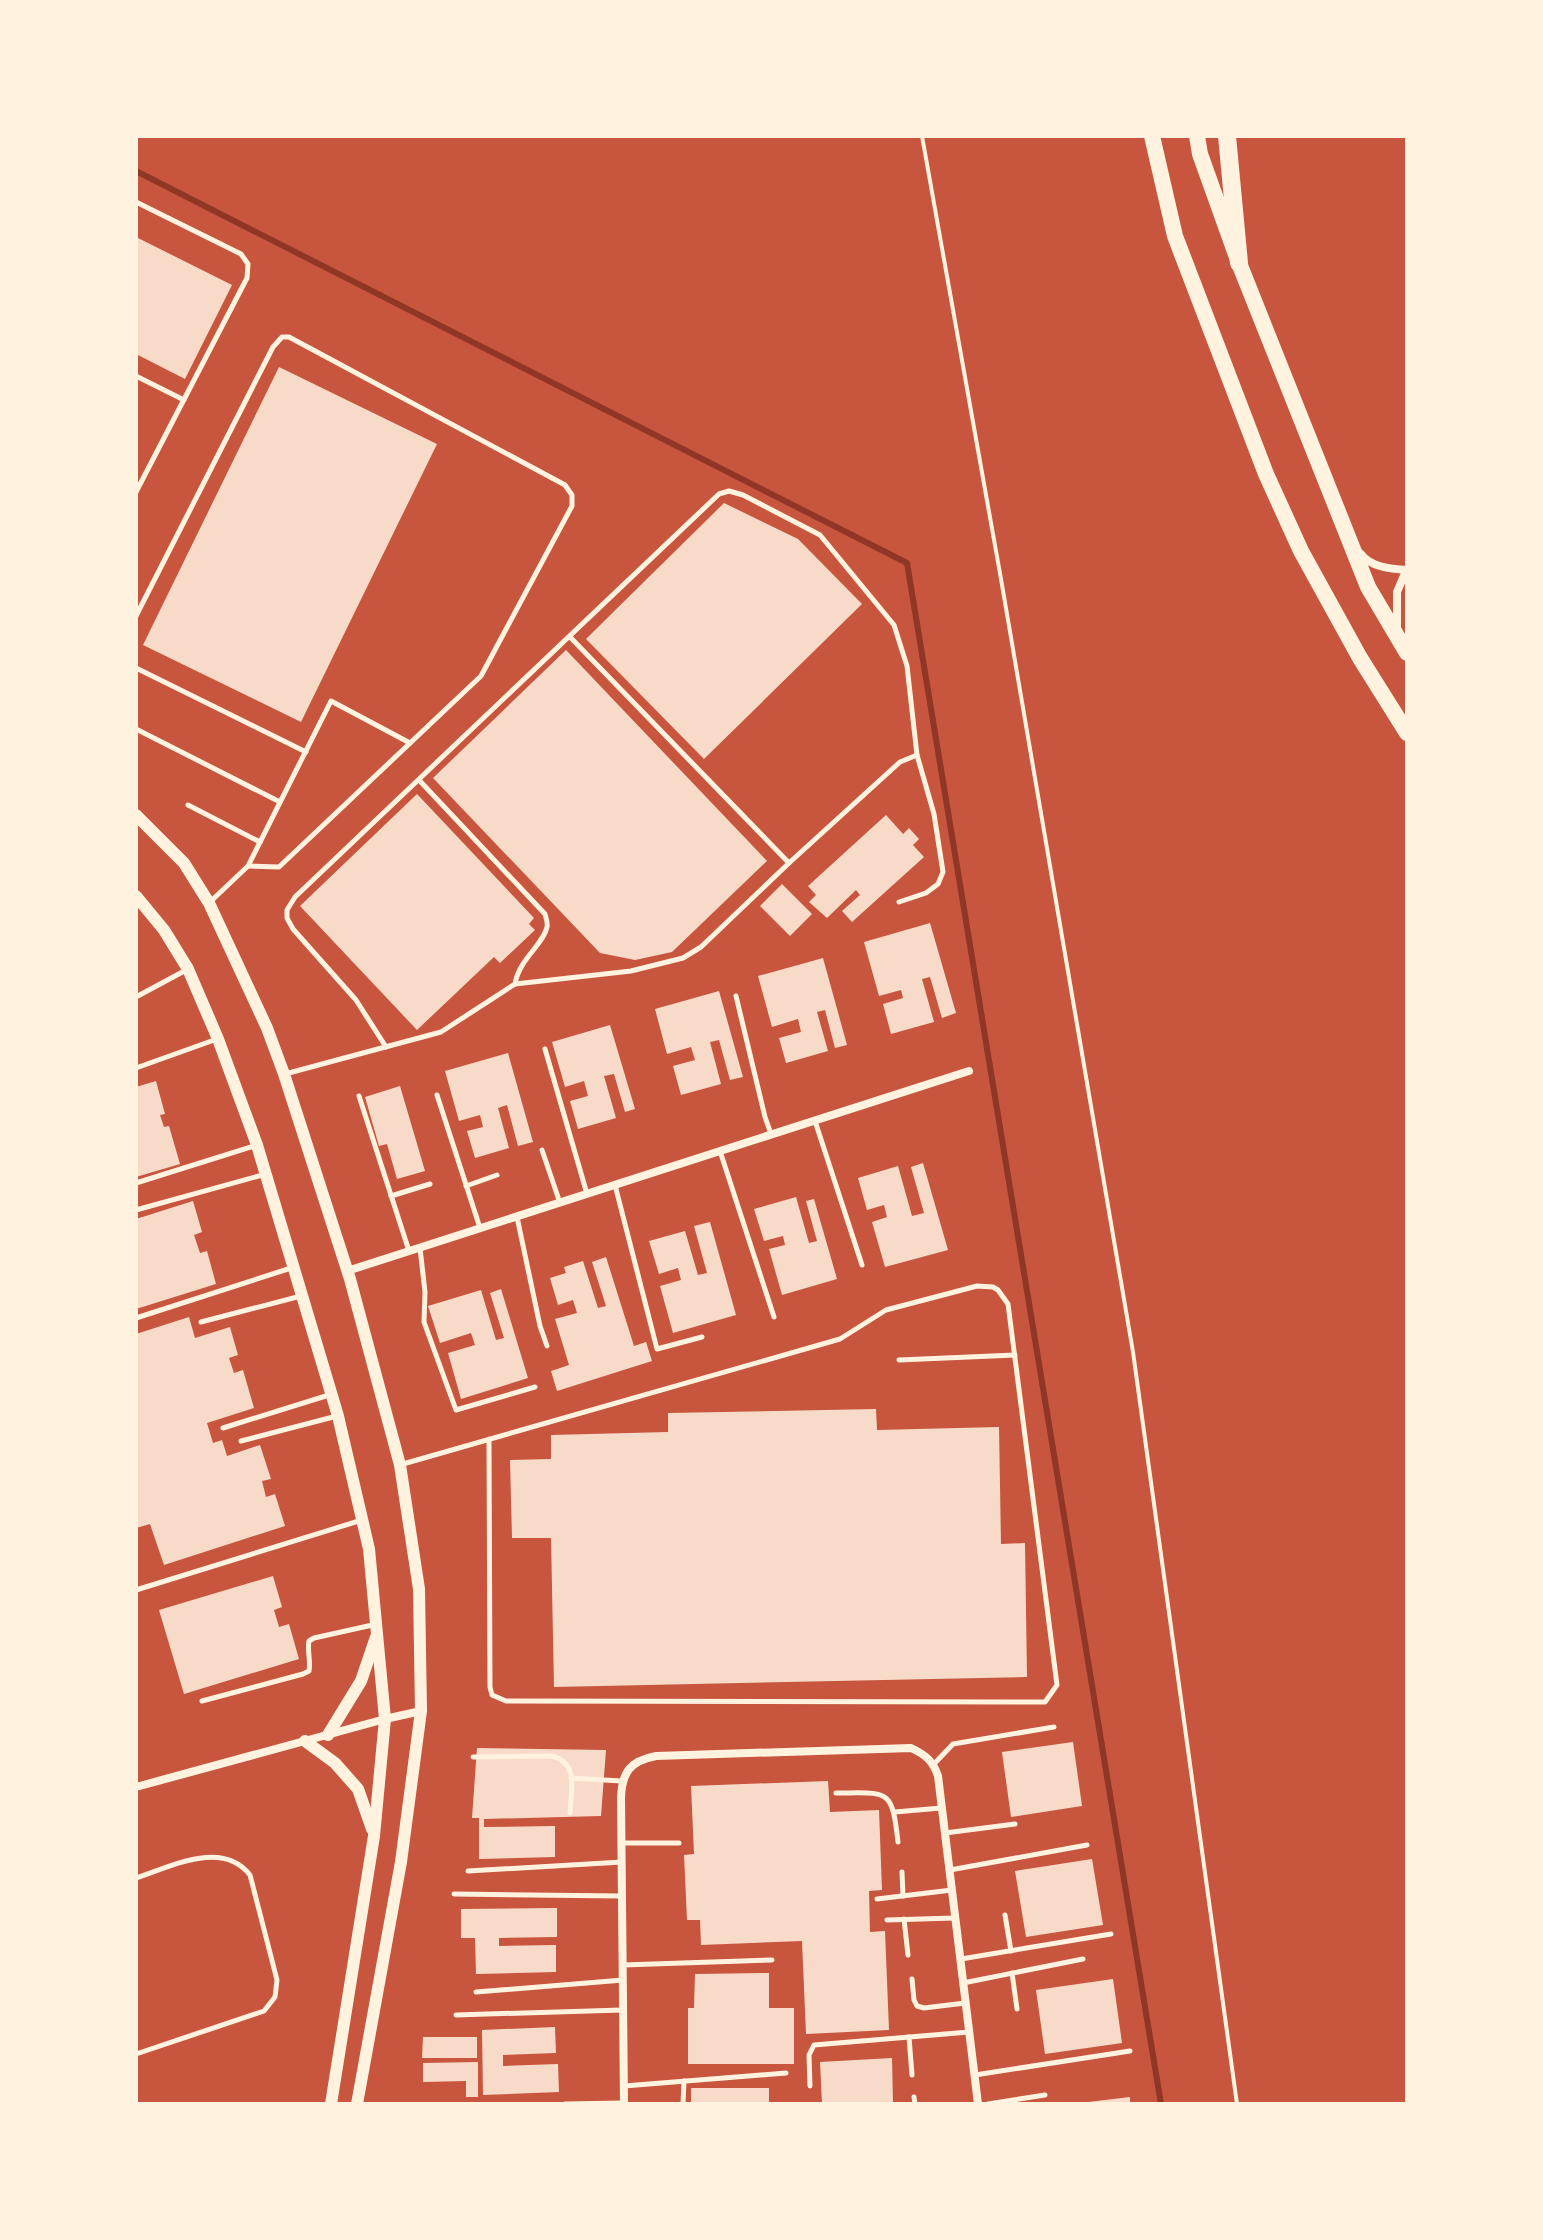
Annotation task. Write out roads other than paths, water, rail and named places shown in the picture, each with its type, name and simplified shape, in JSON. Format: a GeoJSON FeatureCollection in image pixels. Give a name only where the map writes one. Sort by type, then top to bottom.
{"type":"FeatureCollection","features":[{"type":"Feature","properties":{"kind":"highway"},"geometry":{"type":"LineString","coordinates":[[1152,136],[1175,236],[1266,474],[1301,551],[1360,658],[1407,733]]}},
{"type":"Feature","properties":{"kind":"highway"},"geometry":{"type":"LineString","coordinates":[[1197,136],[1200,154],[1239,263],[1347,536],[1368,587],[1407,653]]}},
{"type":"Feature","properties":{"kind":"highway"},"geometry":{"type":"LineString","coordinates":[[1227,136],[1239,263]]}},
{"type":"Feature","properties":{"kind":"street"},"geometry":{"type":"LineString","coordinates":[[1347,536],[1366,561],[1407,570],[1397,592],[1397,636]]}},
{"type":"Feature","properties":{"kind":"street"},"geometry":{"type":"LineString","coordinates":[[136,815],[184,863],[209,903],[267,1028],[347,1271],[400,1465],[419,1589],[421,1711],[401,1862],[357,2104]]}},
{"type":"Feature","properties":{"kind":"street"},"geometry":{"type":"LineString","coordinates":[[136,896],[164,930],[188,969],[257,1145],[338,1416],[369,1549],[385,1719],[374,1836],[331,2104]]}},
{"type":"Feature","properties":{"kind":"street"},"geometry":{"type":"LineString","coordinates":[[347,1271],[969,1071]]}},
{"type":"Feature","properties":{"kind":"street"},"geometry":{"type":"LineString","coordinates":[[328,1735],[361,1681],[378,1627]]}},
{"type":"Feature","properties":{"kind":"street"},"geometry":{"type":"LineString","coordinates":[[136,1787],[421,1711]]}},
{"type":"Feature","properties":{"kind":"street"},"geometry":{"type":"LineString","coordinates":[[305,1741],[335,1763],[358,1789],[374,1836]]}},
{"type":"Feature","properties":{"kind":"street"},"geometry":{"type":"LineString","coordinates":[[624,2103],[621,1781],[630,1767],[641,1759],[656,1756],[911,1748],[934,1764],[938,1776],[978,2104]]}},
{"type":"Feature","properties":{"kind":"lane"},"geometry":{"type":"LineString","coordinates":[[136,202],[241,254],[248,264],[247,278],[136,492]]}},
{"type":"Feature","properties":{"kind":"lane"},"geometry":{"type":"LineString","coordinates":[[136,616],[273,347],[282,337],[289,337],[565,485],[572,495],[572,506],[481,676],[279,867],[248,866]]}},
{"type":"Feature","properties":{"kind":"lane"},"geometry":{"type":"LineString","coordinates":[[136,376],[184,400]]}},
{"type":"Feature","properties":{"kind":"lane"},"geometry":{"type":"LineString","coordinates":[[386,1047],[356,1000],[293,929],[287,918],[287,910],[295,897],[719,494],[729,491],[743,495],[820,535],[894,625],[907,666],[917,755],[934,814],[943,872],[938,884],[926,893],[899,902]]}},
{"type":"Feature","properties":{"kind":"lane"},"geometry":{"type":"LineString","coordinates":[[570,637],[789,863]]}},
{"type":"Feature","properties":{"kind":"lane"},"geometry":{"type":"LineString","coordinates":[[136,668],[306,752]]}},
{"type":"Feature","properties":{"kind":"lane"},"geometry":{"type":"LineString","coordinates":[[209,903],[248,866],[331,701],[410,743]]}},
{"type":"Feature","properties":{"kind":"lane"},"geometry":{"type":"LineString","coordinates":[[136,729],[280,802]]}},
{"type":"Feature","properties":{"kind":"lane"},"geometry":{"type":"LineString","coordinates":[[284,1074],[441,1032],[515,984],[631,971],[683,958],[701,947],[900,762],[917,755]]}},
{"type":"Feature","properties":{"kind":"lane"},"geometry":{"type":"LineString","coordinates":[[419,780],[545,914],[548,925],[545,933],[520,966],[515,984]]}},
{"type":"Feature","properties":{"kind":"lane"},"geometry":{"type":"LineString","coordinates":[[188,805],[260,842]]}},
{"type":"Feature","properties":{"kind":"lane"},"geometry":{"type":"LineString","coordinates":[[136,997],[188,969]]}},
{"type":"Feature","properties":{"kind":"lane"},"geometry":{"type":"LineString","coordinates":[[736,996],[771,1135]]}},
{"type":"Feature","properties":{"kind":"lane"},"geometry":{"type":"LineString","coordinates":[[136,1068],[218,1039]]}},
{"type":"Feature","properties":{"kind":"lane"},"geometry":{"type":"LineString","coordinates":[[545,1049],[587,1194]]}},
{"type":"Feature","properties":{"kind":"lane"},"geometry":{"type":"LineString","coordinates":[[437,1095],[480,1228]]}},
{"type":"Feature","properties":{"kind":"lane"},"geometry":{"type":"LineString","coordinates":[[359,1096],[409,1251]]}},
{"type":"Feature","properties":{"kind":"lane"},"geometry":{"type":"LineString","coordinates":[[815,1121],[862,1265]]}},
{"type":"Feature","properties":{"kind":"lane"},"geometry":{"type":"LineString","coordinates":[[136,1183],[257,1145]]}},
{"type":"Feature","properties":{"kind":"lane"},"geometry":{"type":"LineString","coordinates":[[542,1150],[560,1203]]}},
{"type":"Feature","properties":{"kind":"lane"},"geometry":{"type":"LineString","coordinates":[[720,1151],[774,1317]]}},
{"type":"Feature","properties":{"kind":"lane"},"geometry":{"type":"LineString","coordinates":[[136,1210],[267,1174]]}},
{"type":"Feature","properties":{"kind":"lane"},"geometry":{"type":"LineString","coordinates":[[466,1186],[497,1175]]}},
{"type":"Feature","properties":{"kind":"lane"},"geometry":{"type":"LineString","coordinates":[[391,1196],[430,1184]]}},
{"type":"Feature","properties":{"kind":"lane"},"geometry":{"type":"LineString","coordinates":[[615,1185],[657,1349],[702,1337]]}},
{"type":"Feature","properties":{"kind":"lane"},"geometry":{"type":"LineString","coordinates":[[517,1217],[547,1346]]}},
{"type":"Feature","properties":{"kind":"lane"},"geometry":{"type":"LineString","coordinates":[[420,1248],[425,1292],[424,1322],[456,1410],[535,1387]]}},
{"type":"Feature","properties":{"kind":"lane"},"geometry":{"type":"LineString","coordinates":[[136,1318],[294,1267]]}},
{"type":"Feature","properties":{"kind":"lane"},"geometry":{"type":"LineString","coordinates":[[400,1465],[489,1439],[840,1339],[886,1310],[977,1286],[993,1287],[1008,1304],[1057,1685],[1045,1702],[506,1701],[496,1697],[492,1695],[490,1687],[489,1439]]}},
{"type":"Feature","properties":{"kind":"lane"},"geometry":{"type":"LineString","coordinates":[[201,1322],[303,1296]]}},
{"type":"Feature","properties":{"kind":"lane"},"geometry":{"type":"LineString","coordinates":[[899,1360],[1015,1355]]}},
{"type":"Feature","properties":{"kind":"lane"},"geometry":{"type":"LineString","coordinates":[[223,1428],[331,1394]]}},
{"type":"Feature","properties":{"kind":"lane"},"geometry":{"type":"LineString","coordinates":[[241,1441],[338,1416]]}},
{"type":"Feature","properties":{"kind":"lane"},"geometry":{"type":"LineString","coordinates":[[136,1590],[363,1520]]}},
{"type":"Feature","properties":{"kind":"lane"},"geometry":{"type":"LineString","coordinates":[[202,1701],[309,1671],[307,1648],[314,1638],[378,1627]]}},
{"type":"Feature","properties":{"kind":"lane"},"geometry":{"type":"LineString","coordinates":[[934,1764],[953,1744],[1054,1727]]}},
{"type":"Feature","properties":{"kind":"lane"},"geometry":{"type":"LineString","coordinates":[[473,1757],[552,1756],[562,1759],[569,1765],[571,1778],[570,1813]]}},
{"type":"Feature","properties":{"kind":"lane"},"geometry":{"type":"LineString","coordinates":[[571,1778],[621,1781]]}},
{"type":"Feature","properties":{"kind":"lane"},"geometry":{"type":"LineString","coordinates":[[836,1793],[878,1794],[891,1802],[898,1842]]}},
{"type":"Feature","properties":{"kind":"lane"},"geometry":{"type":"LineString","coordinates":[[895,1812],[941,1808]]}},
{"type":"Feature","properties":{"kind":"lane"},"geometry":{"type":"LineString","coordinates":[[945,1833],[1015,1824]]}},
{"type":"Feature","properties":{"kind":"lane"},"geometry":{"type":"LineString","coordinates":[[621,1843],[679,1843]]}},
{"type":"Feature","properties":{"kind":"lane"},"geometry":{"type":"LineString","coordinates":[[949,1871],[1087,1845]]}},
{"type":"Feature","properties":{"kind":"lane"},"geometry":{"type":"LineString","coordinates":[[136,1878],[204,1857],[232,1860],[244,1867],[250,1875],[277,1980],[275,1997],[264,2011],[136,2054]]}},
{"type":"Feature","properties":{"kind":"lane"},"geometry":{"type":"LineString","coordinates":[[468,1871],[622,1862]]}},
{"type":"Feature","properties":{"kind":"lane"},"geometry":{"type":"LineString","coordinates":[[902,1872],[903,1896]]}},
{"type":"Feature","properties":{"kind":"lane"},"geometry":{"type":"LineString","coordinates":[[877,1899],[952,1890]]}},
{"type":"Feature","properties":{"kind":"lane"},"geometry":{"type":"LineString","coordinates":[[454,1894],[622,1896]]}},
{"type":"Feature","properties":{"kind":"lane"},"geometry":{"type":"LineString","coordinates":[[1005,1915],[1011,1951]]}},
{"type":"Feature","properties":{"kind":"lane"},"geometry":{"type":"LineString","coordinates":[[887,1920],[955,1918]]}},
{"type":"Feature","properties":{"kind":"lane"},"geometry":{"type":"LineString","coordinates":[[904,1919],[908,1955]]}},
{"type":"Feature","properties":{"kind":"lane"},"geometry":{"type":"LineString","coordinates":[[960,1959],[1111,1934]]}},
{"type":"Feature","properties":{"kind":"lane"},"geometry":{"type":"LineString","coordinates":[[963,1983],[1083,1959]]}},
{"type":"Feature","properties":{"kind":"lane"},"geometry":{"type":"LineString","coordinates":[[623,1965],[772,1960]]}},
{"type":"Feature","properties":{"kind":"lane"},"geometry":{"type":"LineString","coordinates":[[1012,1973],[1017,2009]]}},
{"type":"Feature","properties":{"kind":"lane"},"geometry":{"type":"LineString","coordinates":[[912,1979],[917,2006],[924,2008],[965,2003]]}},
{"type":"Feature","properties":{"kind":"lane"},"geometry":{"type":"LineString","coordinates":[[476,1992],[623,1980]]}},
{"type":"Feature","properties":{"kind":"lane"},"geometry":{"type":"LineString","coordinates":[[456,2015],[623,2010]]}},
{"type":"Feature","properties":{"kind":"lane"},"geometry":{"type":"LineString","coordinates":[[810,2086],[809,2055],[814,2045],[969,2032]]}},
{"type":"Feature","properties":{"kind":"lane"},"geometry":{"type":"LineString","coordinates":[[909,2037],[912,2075]]}},
{"type":"Feature","properties":{"kind":"lane"},"geometry":{"type":"LineString","coordinates":[[974,2075],[1130,2051]]}},
{"type":"Feature","properties":{"kind":"lane"},"geometry":{"type":"LineString","coordinates":[[624,2086],[786,2073]]}},
{"type":"Feature","properties":{"kind":"lane"},"geometry":{"type":"LineString","coordinates":[[683,2104],[684,2081]]}},
{"type":"Feature","properties":{"kind":"lane"},"geometry":{"type":"LineString","coordinates":[[988,2104],[1045,2095]]}},
{"type":"Feature","properties":{"kind":"lane"},"geometry":{"type":"LineString","coordinates":[[565,2104],[624,2103]]}},
{"type":"Feature","properties":{"kind":"waterway"},"geometry":{"type":"LineString","coordinates":[[136,171],[907,563],[1161,2104]]}}]}
